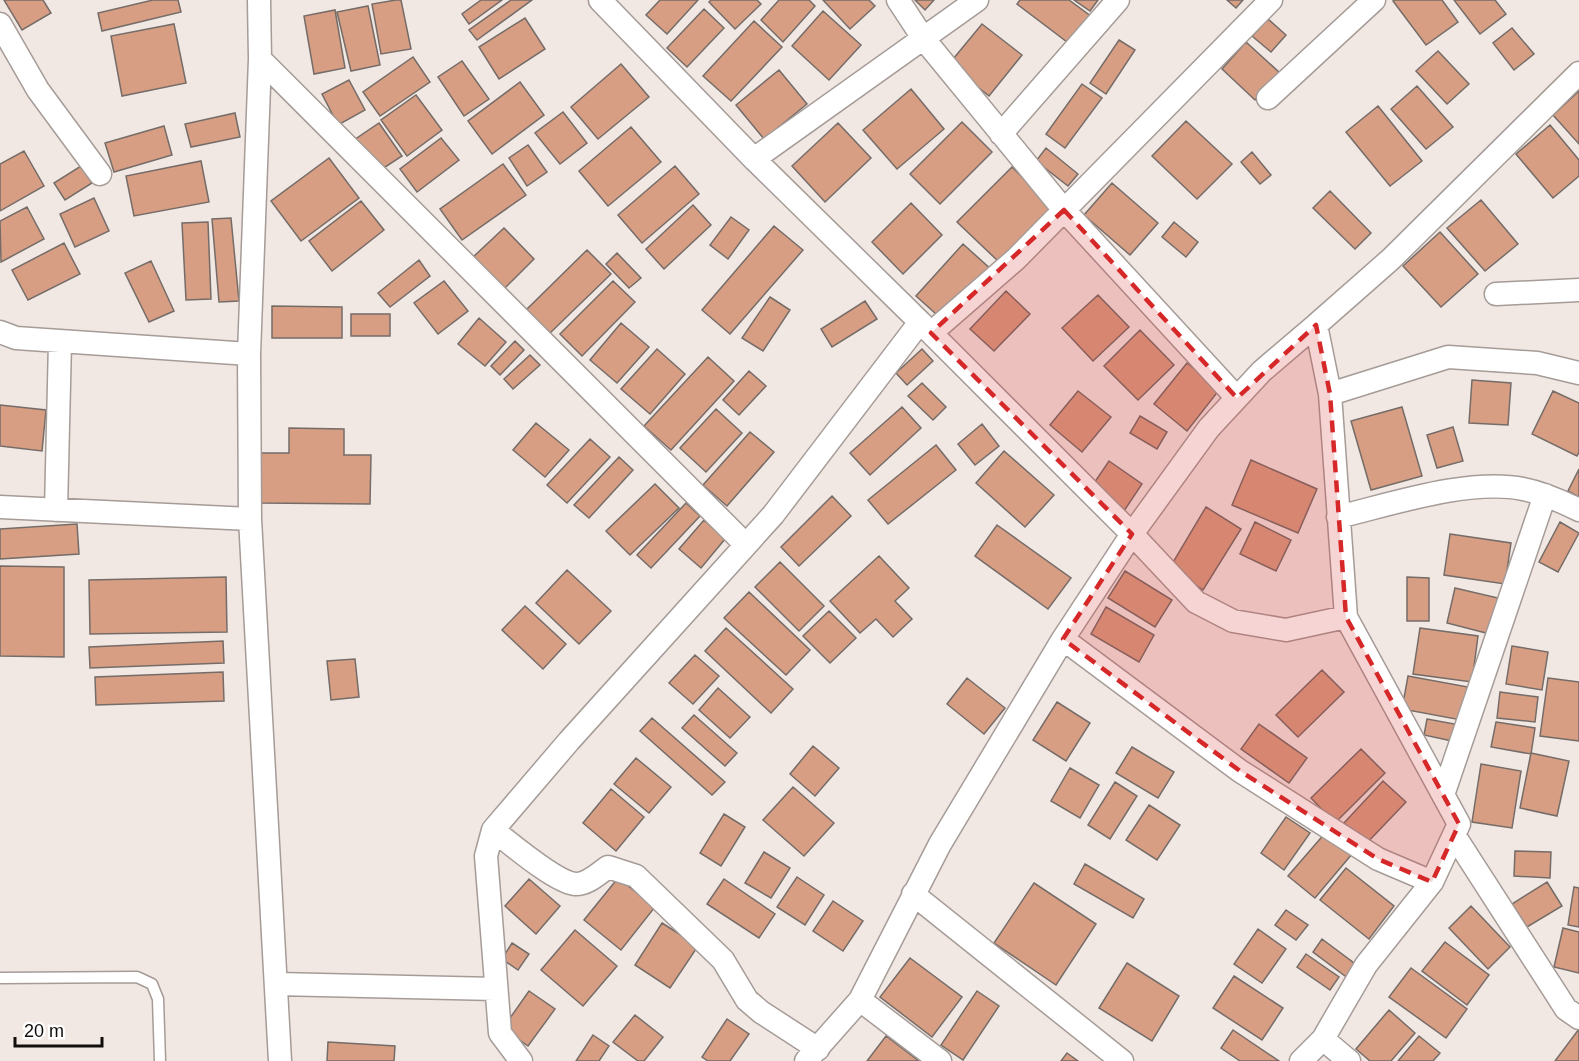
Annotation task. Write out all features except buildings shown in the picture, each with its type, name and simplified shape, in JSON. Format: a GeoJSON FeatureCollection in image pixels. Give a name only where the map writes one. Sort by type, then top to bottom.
{"type":"FeatureCollection","features":[{"type":"Feature","properties":{"kind":"street"},"geometry":{"type":"LineString","coordinates":[[259,0],[260,59],[249,354],[250,519],[280,1061]]}},
{"type":"Feature","properties":{"kind":"street"},"geometry":{"type":"LineString","coordinates":[[600,0],[754,159],[1132,534],[1196,602],[1233,621],[1286,630],[1346,617]]}},
{"type":"Feature","properties":{"kind":"street"},"geometry":{"type":"LineString","coordinates":[[898,0],[923,38],[1064,210],[1237,398]]}},
{"type":"Feature","properties":{"kind":"street"},"geometry":{"type":"LineString","coordinates":[[754,159],[977,0]]}},
{"type":"Feature","properties":{"kind":"street"},"geometry":{"type":"LineString","coordinates":[[1001,134],[1118,0]]}},
{"type":"Feature","properties":{"kind":"street"},"geometry":{"type":"LineString","coordinates":[[521,1061],[500,1033],[486,856],[493,830],[569,741],[773,515],[926,328],[1016,259],[1271,0]]}},
{"type":"Feature","properties":{"kind":"street"},"geometry":{"type":"LineString","coordinates":[[1268,98],[1374,0]]}},
{"type":"Feature","properties":{"kind":"street"},"geometry":{"type":"LineString","coordinates":[[0,24],[38,90],[100,174]]}},
{"type":"Feature","properties":{"kind":"street"},"geometry":{"type":"LineString","coordinates":[[260,59],[746,545]]}},
{"type":"Feature","properties":{"kind":"street"},"geometry":{"type":"LineString","coordinates":[[493,830],[557,877],[576,884],[590,880],[608,867],[636,876],[723,960],[747,1000],[812,1055],[860,1000],[940,844],[1062,639],[1132,534],[1209,428],[1262,371],[1391,259],[1579,73]]}},
{"type":"Feature","properties":{"kind":"street"},"geometry":{"type":"LineString","coordinates":[[1496,294],[1579,290]]}},
{"type":"Feature","properties":{"kind":"street"},"geometry":{"type":"LineString","coordinates":[[1301,1061],[1323,1039],[1366,965],[1432,882],[1459,824],[1346,617],[1330,394],[1316,325]]}},
{"type":"Feature","properties":{"kind":"street"},"geometry":{"type":"LineString","coordinates":[[0,332],[16,338],[60,342],[249,354]]}},
{"type":"Feature","properties":{"kind":"street"},"geometry":{"type":"LineString","coordinates":[[56,510],[60,342]]}},
{"type":"Feature","properties":{"kind":"street"},"geometry":{"type":"LineString","coordinates":[[1330,394],[1448,357],[1537,363],[1579,373]]}},
{"type":"Feature","properties":{"kind":"street"},"geometry":{"type":"LineString","coordinates":[[1338,517],[1467,487],[1521,488],[1545,495],[1579,510]]}},
{"type":"Feature","properties":{"kind":"street"},"geometry":{"type":"LineString","coordinates":[[1443,795],[1545,495]]}},
{"type":"Feature","properties":{"kind":"street"},"geometry":{"type":"LineString","coordinates":[[0,507],[250,519]]}},
{"type":"Feature","properties":{"kind":"street"},"geometry":{"type":"LineString","coordinates":[[1062,639],[1240,771],[1378,859],[1432,882]]}},
{"type":"Feature","properties":{"kind":"street"},"geometry":{"type":"LineString","coordinates":[[1454,835],[1566,1009],[1579,1018]]}},
{"type":"Feature","properties":{"kind":"street"},"geometry":{"type":"LineString","coordinates":[[913,894],[1122,1061]]}},
{"type":"Feature","properties":{"kind":"street"},"geometry":{"type":"LineString","coordinates":[[277,984],[495,988]]}},
{"type":"Feature","properties":{"kind":"street"},"geometry":{"type":"LineString","coordinates":[[860,1000],[940,1061]]}},
{"type":"Feature","properties":{"kind":"street"},"geometry":{"type":"LineString","coordinates":[[1323,1039],[1349,1061]]}},
{"type":"Feature","properties":{"kind":"lane"},"geometry":{"type":"LineString","coordinates":[[0,978],[137,977],[152,984],[158,999],[160,1061]]}},
{"type":"Feature","properties":{"kind":"highlighted area"},"geometry":{"type":"Polygon","coordinates":[[[1064,210],[1237,398],[1316,325],[1330,394],[1346,617],[1459,824],[1432,882],[1378,859],[1240,771],[1063,639],[1132,534],[931,333],[1064,210]]]}}]}
